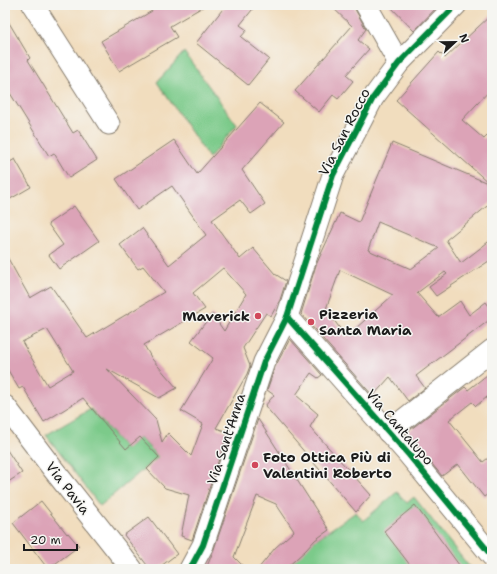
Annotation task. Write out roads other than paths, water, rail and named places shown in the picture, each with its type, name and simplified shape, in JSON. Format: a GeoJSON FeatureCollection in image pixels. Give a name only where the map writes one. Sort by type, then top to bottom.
{"type":"FeatureCollection","features":[{"type":"Feature","properties":{"kind":"street"},"geometry":{"type":"LineString","coordinates":[[33,5],[109,124]]}},
{"type":"Feature","properties":{"kind":"street"},"geometry":{"type":"LineString","coordinates":[[366,5],[399,63]]}},
{"type":"Feature","properties":{"kind":"street","name":"Via San Rocco"},"geometry":{"type":"LineString","coordinates":[[287,317],[333,175],[373,98],[399,63],[456,5]]}},
{"type":"Feature","properties":{"kind":"street","name":"Via Cantalupo"},"geometry":{"type":"LineString","coordinates":[[287,317],[388,432],[492,556]]}},
{"type":"Feature","properties":{"kind":"street","name":"Via Sant'Anna"},"geometry":{"type":"LineString","coordinates":[[190,569],[203,545],[264,362],[287,317]]}},
{"type":"Feature","properties":{"kind":"street"},"geometry":{"type":"LineString","coordinates":[[388,432],[492,350]]}},
{"type":"Feature","properties":{"kind":"street","name":"Via Pavia"},"geometry":{"type":"LineString","coordinates":[[5,406],[132,569]]}},
{"type":"Feature","properties":{"kind":"place","name":"Maverick"},"geometry":{"type":"Point","coordinates":[258,316]}},
{"type":"Feature","properties":{"kind":"place","name":"Pizzeria Santa Maria"},"geometry":{"type":"Point","coordinates":[311,322]}},
{"type":"Feature","properties":{"kind":"place","name":"Foto Ottica Più di Valentini Roberto"},"geometry":{"type":"Point","coordinates":[255,465]}}]}
